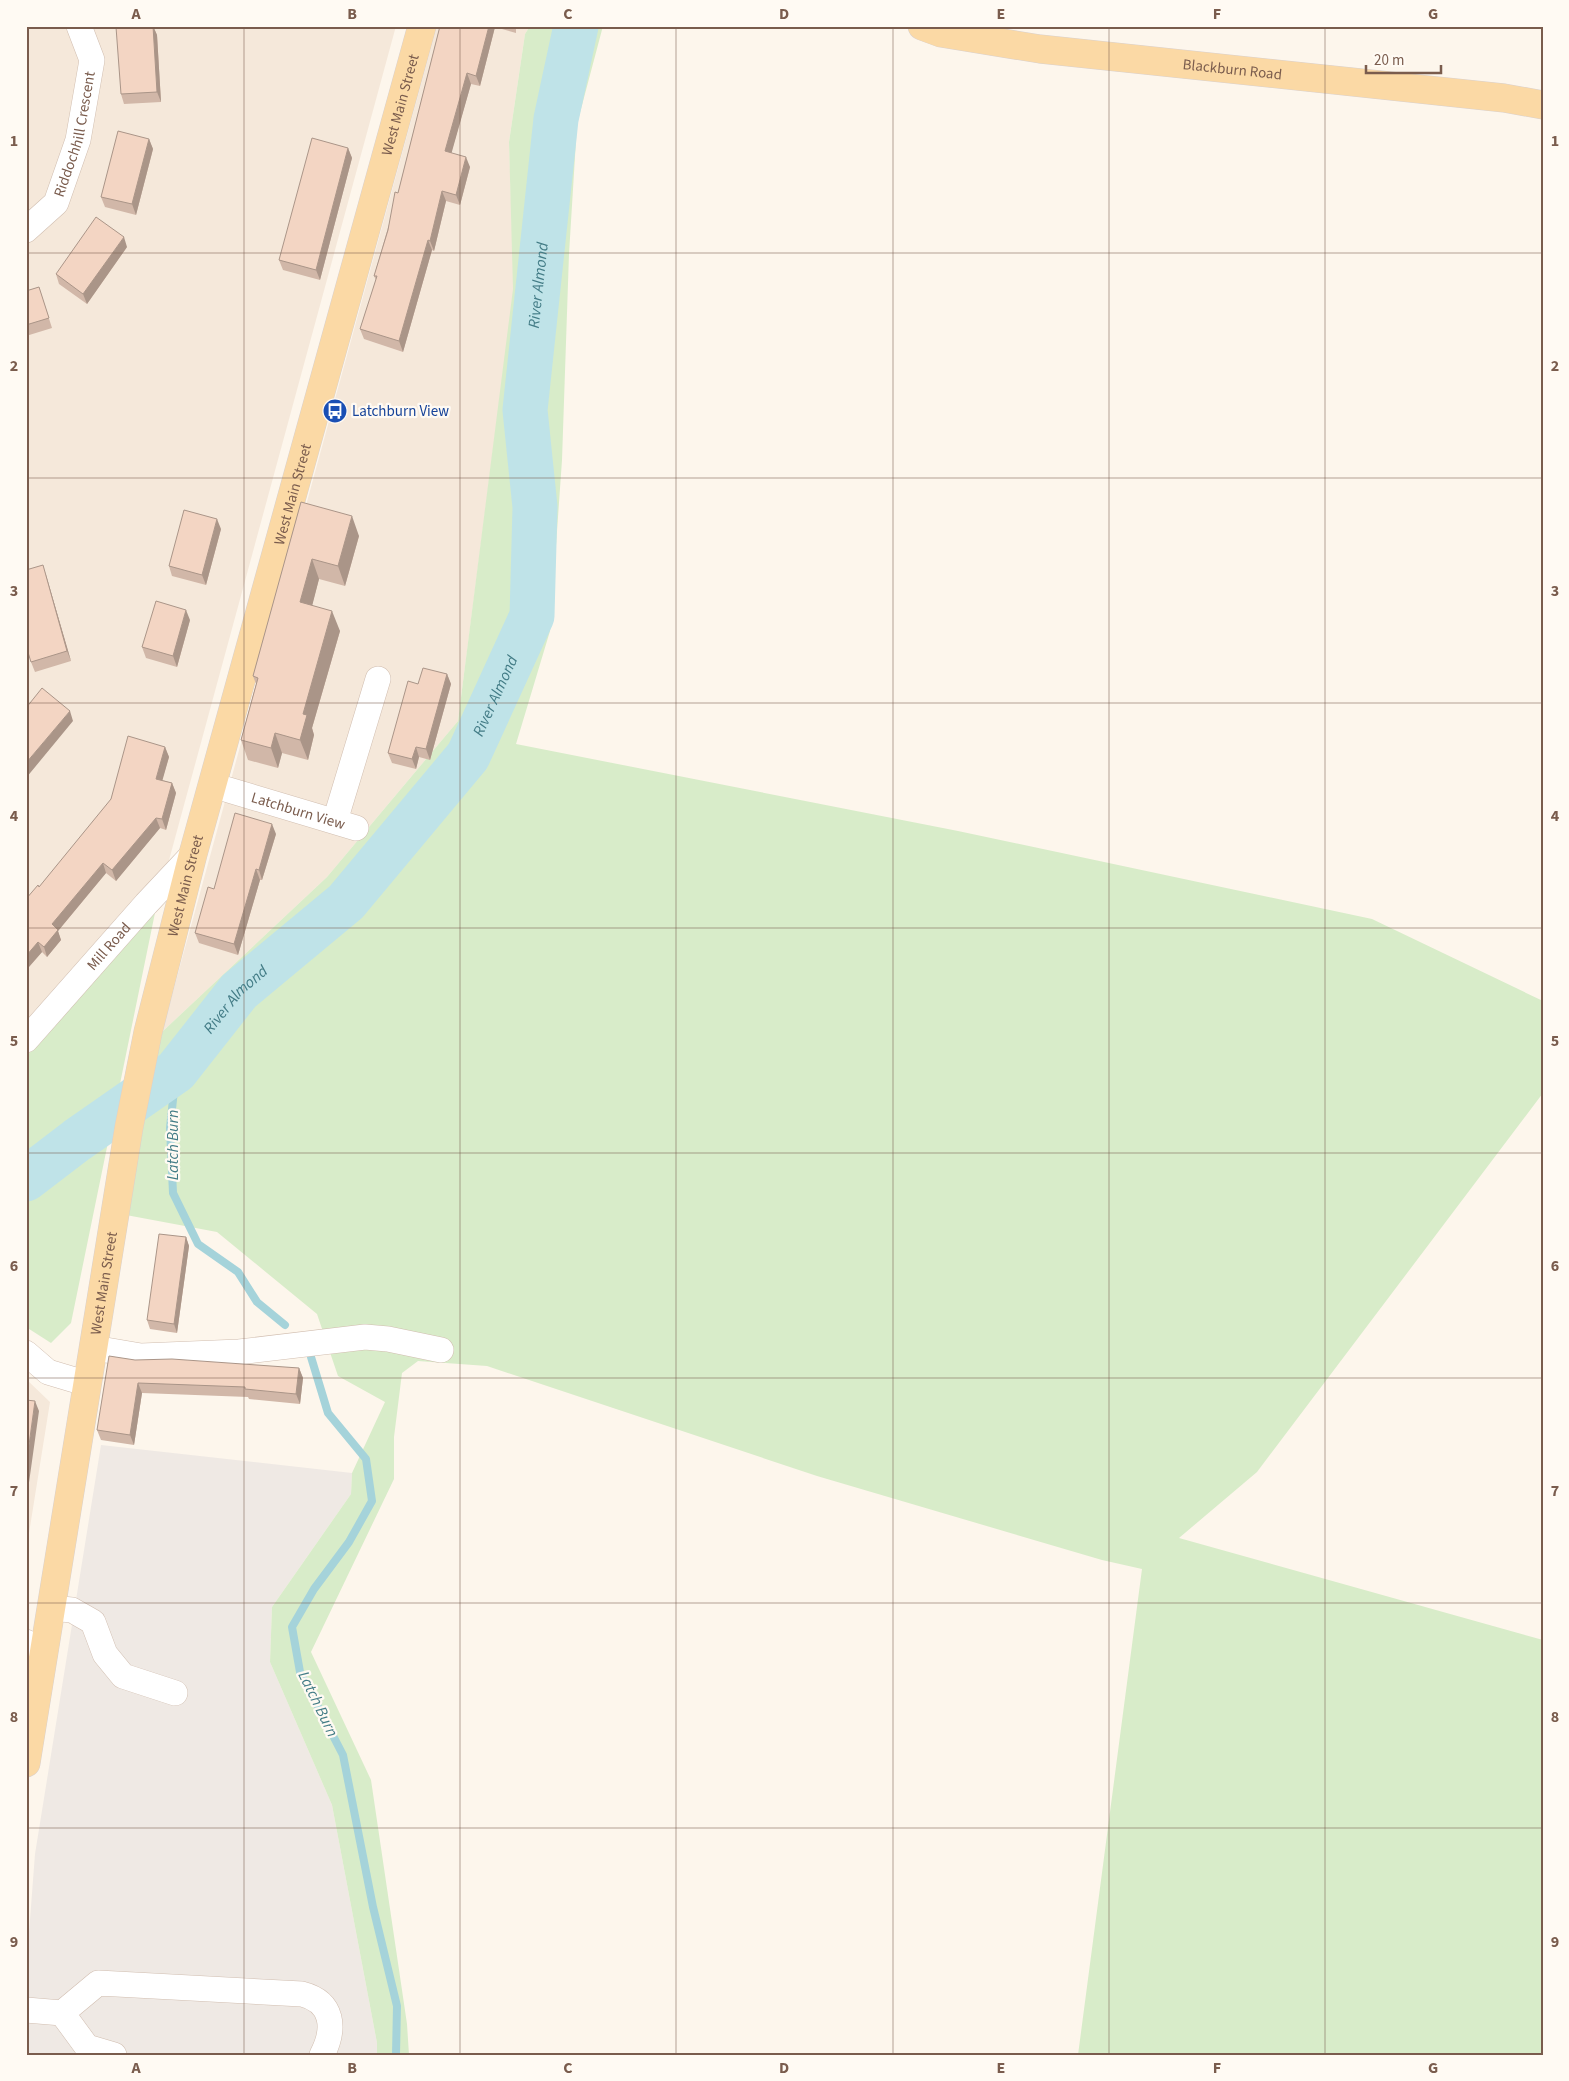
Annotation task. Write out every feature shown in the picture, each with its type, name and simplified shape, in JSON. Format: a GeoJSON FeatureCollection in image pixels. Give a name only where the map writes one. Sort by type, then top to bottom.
{"type":"FeatureCollection","features":[{"type":"Feature","properties":{"kind":"main road","name":"West Main Street"},"geometry":{"type":"LineString","coordinates":[[26,1763],[35,1650],[52,1608],[130,1128],[148,1032],[193,854],[422,26]]}},
{"type":"Feature","properties":{"kind":"main road","name":"Blackburn Road"},"geometry":{"type":"LineString","coordinates":[[922,26],[941,33],[1040,48],[1494,97],[1543,105]]}},
{"type":"Feature","properties":{"kind":"street","name":"Riddochhill Crescent"},"geometry":{"type":"LineString","coordinates":[[26,230],[56,203],[78,140],[92,60],[79,26]]}},
{"type":"Feature","properties":{"kind":"street","name":"Latchburn View"},"geometry":{"type":"LineString","coordinates":[[212,785],[346,824],[378,679]]}},
{"type":"Feature","properties":{"kind":"street","name":"Mill Road"},"geometry":{"type":"LineString","coordinates":[[26,1040],[146,904],[193,854]]}},
{"type":"Feature","properties":{"kind":"street"},"geometry":{"type":"LineString","coordinates":[[94,1348],[141,1356],[239,1352],[365,1337],[388,1339],[441,1350]]}},
{"type":"Feature","properties":{"kind":"street"},"geometry":{"type":"LineString","coordinates":[[26,1352],[48,1372],[88,1384]]}},
{"type":"Feature","properties":{"kind":"street"},"geometry":{"type":"LineString","coordinates":[[52,1608],[72,1610],[93,1622],[105,1654],[122,1676],[174,1693]]}},
{"type":"Feature","properties":{"kind":"street"},"geometry":{"type":"LineString","coordinates":[[26,2010],[62,2013],[98,1982],[302,1994],[314,1997],[321,2002],[328,2012],[330,2033],[322,2055]]}},
{"type":"Feature","properties":{"kind":"street"},"geometry":{"type":"LineString","coordinates":[[62,2013],[87,2047],[114,2055]]}},
{"type":"Feature","properties":{"kind":"shaded area"},"geometry":{"type":"Polygon","coordinates":[[[26,26],[396,26],[156,908],[26,1057],[26,26]]]}},
{"type":"Feature","properties":{"kind":"shaded area"},"geometry":{"type":"Polygon","coordinates":[[[437,26],[530,26],[525,34],[509,142],[514,288],[458,721],[327,877],[162,1032],[437,26]]]}},
{"type":"Feature","properties":{"kind":"shaded area"},"geometry":{"type":"Polygon","coordinates":[[[26,1379],[50,1402],[26,1552],[26,1379]]]}},
{"type":"Feature","properties":{"kind":"shaded area"},"geometry":{"type":"Polygon","coordinates":[[[101,1445],[352,1473],[351,1494],[272,1607],[270,1662],[332,1805],[377,2043],[377,2055],[26,2055],[26,1972],[35,1854],[101,1445]]]}},
{"type":"Feature","properties":{"kind":"green space"},"geometry":{"type":"Polygon","coordinates":[[[530,26],[603,26],[577,124],[569,254],[562,460],[550,631],[516,744],[958,831],[1372,919],[1543,1001],[1543,1093],[1257,1472],[1179,1538],[1543,1640],[1543,2055],[1078,2055],[1142,1569],[1102,1560],[817,1476],[487,1366],[418,1361],[402,1373],[394,1437],[394,1479],[311,1652],[371,1780],[407,2024],[409,2055],[377,2055],[377,2043],[332,1805],[270,1662],[272,1607],[351,1494],[352,1473],[385,1402],[338,1376],[317,1314],[217,1232],[126,1215],[162,1032],[327,877],[458,721],[513,289],[509,142],[525,34],[530,26]]]}},
{"type":"Feature","properties":{"kind":"green space"},"geometry":{"type":"Polygon","coordinates":[[[156,908],[71,1323],[51,1343],[26,1327],[26,1057],[156,908]]]}},
{"type":"Feature","properties":{"kind":"building"},"geometry":{"type":"Polygon","coordinates":[[[153,26],[157,92],[121,94],[116,27],[153,26]]]}},
{"type":"Feature","properties":{"kind":"building"},"geometry":{"type":"Polygon","coordinates":[[[440,26],[489,26],[476,76],[467,73],[445,151],[466,157],[456,195],[442,191],[430,241],[428,240],[399,341],[360,329],[377,276],[374,276],[388,230],[395,192],[398,193],[440,26]]]}},
{"type":"Feature","properties":{"kind":"building"},"geometry":{"type":"Polygon","coordinates":[[[118,131],[149,139],[132,204],[101,197],[118,131]]]}},
{"type":"Feature","properties":{"kind":"building"},"geometry":{"type":"Polygon","coordinates":[[[312,138],[348,148],[316,270],[279,260],[312,138]]]}},
{"type":"Feature","properties":{"kind":"building"},"geometry":{"type":"Polygon","coordinates":[[[96,217],[124,237],[83,294],[56,274],[96,217]]]}},
{"type":"Feature","properties":{"kind":"building"},"geometry":{"type":"Polygon","coordinates":[[[39,287],[49,318],[26,325],[26,291],[39,287]]]}},
{"type":"Feature","properties":{"kind":"building"},"geometry":{"type":"Polygon","coordinates":[[[301,502],[352,516],[338,566],[312,559],[300,602],[332,611],[303,714],[307,715],[300,740],[275,733],[271,748],[241,740],[258,678],[253,676],[301,502]]]}},
{"type":"Feature","properties":{"kind":"building"},"geometry":{"type":"Polygon","coordinates":[[[184,510],[217,519],[202,575],[169,566],[184,510]]]}},
{"type":"Feature","properties":{"kind":"building"},"geometry":{"type":"Polygon","coordinates":[[[43,565],[67,651],[31,662],[26,646],[26,570],[43,565]]]}},
{"type":"Feature","properties":{"kind":"building"},"geometry":{"type":"Polygon","coordinates":[[[156,601],[186,610],[173,656],[142,647],[156,601]]]}},
{"type":"Feature","properties":{"kind":"building"},"geometry":{"type":"Polygon","coordinates":[[[423,668],[447,674],[426,749],[416,747],[412,759],[388,753],[408,681],[418,684],[423,668]]]}},
{"type":"Feature","properties":{"kind":"building"},"geometry":{"type":"Polygon","coordinates":[[[42,688],[70,711],[26,763],[26,708],[42,688]]]}},
{"type":"Feature","properties":{"kind":"building"},"geometry":{"type":"Polygon","coordinates":[[[128,736],[165,747],[156,779],[172,783],[162,819],[156,818],[112,870],[103,863],[52,924],[58,930],[44,947],[38,942],[26,956],[26,899],[38,885],[39,887],[111,799],[128,736]]]}},
{"type":"Feature","properties":{"kind":"building"},"geometry":{"type":"Polygon","coordinates":[[[235,813],[272,824],[259,870],[256,869],[234,944],[195,933],[208,887],[214,889],[235,813]]]}},
{"type":"Feature","properties":{"kind":"building"},"geometry":{"type":"Polygon","coordinates":[[[159,1234],[186,1237],[174,1324],[147,1320],[159,1234]]]}},
{"type":"Feature","properties":{"kind":"building"},"geometry":{"type":"Polygon","coordinates":[[[109,1356],[135,1360],[172,1359],[299,1368],[296,1394],[245,1389],[245,1387],[138,1383],[130,1435],[97,1430],[109,1356]]]}},
{"type":"Feature","properties":{"kind":"building"},"geometry":{"type":"Polygon","coordinates":[[[26,1400],[35,1401],[26,1467],[26,1400]]]}},
{"type":"Feature","properties":{"kind":"waterway","name":"River Almond"},"geometry":{"type":"LineString","coordinates":[[26,1179],[77,1140],[176,1071],[239,991],[346,902],[468,756],[532,616],[535,507],[525,410],[556,119],[576,26]]}},
{"type":"Feature","properties":{"kind":"waterway","name":"Latch Burn"},"geometry":{"type":"LineString","coordinates":[[176,1071],[170,1128],[173,1193],[198,1244],[238,1272],[257,1302],[285,1325]]}},
{"type":"Feature","properties":{"kind":"waterway","name":"Latch Burn"},"geometry":{"type":"LineString","coordinates":[[311,1357],[328,1413],[366,1459],[372,1501],[349,1542],[314,1589],[292,1627],[300,1672],[343,1755],[373,1907],[397,2006],[396,2055]]}},
{"type":"Feature","properties":{"kind":"place","name":"Latchburn View"},"geometry":{"type":"Point","coordinates":[335,411]}}]}
